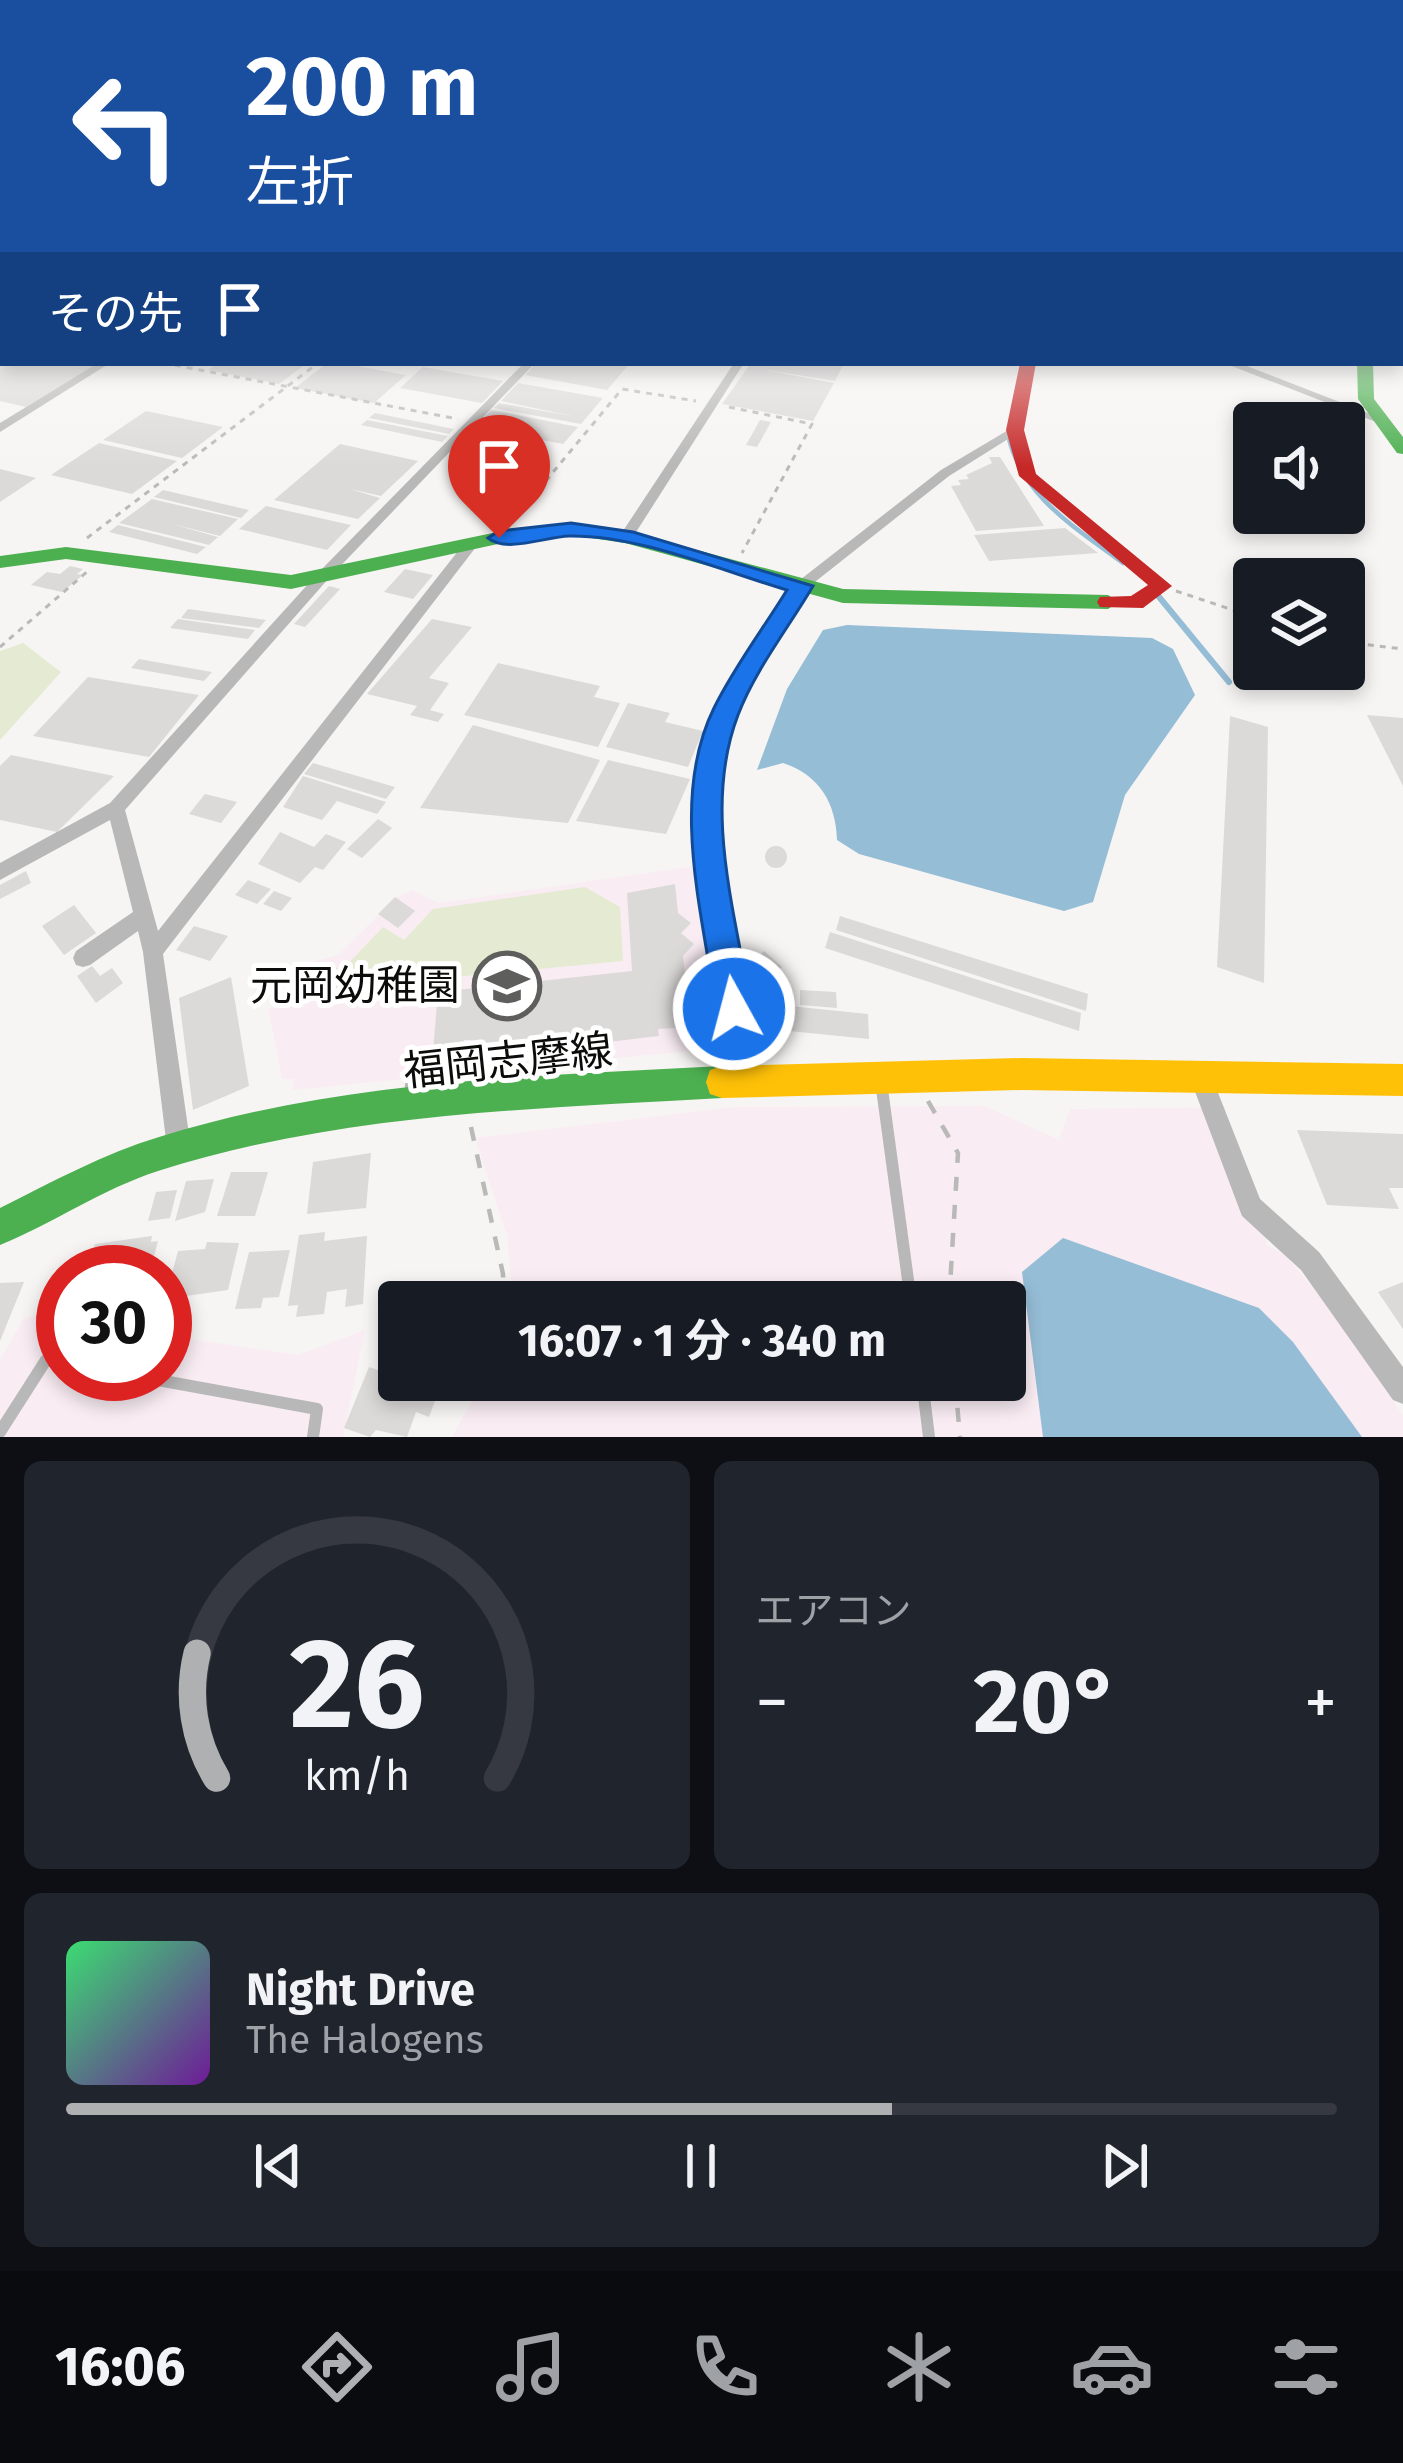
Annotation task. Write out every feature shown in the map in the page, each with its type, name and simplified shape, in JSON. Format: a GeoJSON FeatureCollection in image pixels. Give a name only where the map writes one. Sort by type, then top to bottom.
{"type":"FeatureCollection","features":[{"type":"Feature","properties":{"kind":"street"},"geometry":{"type":"LineString","coordinates":[[0,428],[100,366]]}},
{"type":"Feature","properties":{"kind":"street"},"geometry":{"type":"LineString","coordinates":[[0,872],[116,808],[324,575],[527,366]]}},
{"type":"Feature","properties":{"kind":"street"},"geometry":{"type":"LineString","coordinates":[[626,537],[737,366]]}},
{"type":"Feature","properties":{"kind":"street"},"geometry":{"type":"LineString","coordinates":[[0,562],[66,553],[291,582],[471,544],[571,529],[626,537],[843,596],[1135,603],[1162,586],[1028,476],[1008,434],[1027,366]]}},
{"type":"Feature","properties":{"kind":"street"},"geometry":{"type":"LineString","coordinates":[[1237,366],[1380,420]]}},
{"type":"Feature","properties":{"kind":"street"},"geometry":{"type":"LineString","coordinates":[[1364,366],[1360,385],[1403,449]]}},
{"type":"Feature","properties":{"kind":"street"},"geometry":{"type":"LineString","coordinates":[[721,1082],[734,1009],[705,817],[713,753],[726,711],[801,586],[945,473],[1008,434]]}},
{"type":"Feature","properties":{"kind":"street"},"geometry":{"type":"LineString","coordinates":[[154,952],[471,544]]}},
{"type":"Feature","properties":{"kind":"street"},"geometry":{"type":"LineString","coordinates":[[116,808],[154,952],[179,1148]]}},
{"type":"Feature","properties":{"kind":"street"},"geometry":{"type":"LineString","coordinates":[[83,958],[145,914]]}},
{"type":"Feature","properties":{"kind":"street"},"geometry":{"type":"LineString","coordinates":[[1198,1072],[1251,1207],[1310,1261],[1403,1390]]}},
{"type":"Feature","properties":{"kind":"street","name":"福岡志摩線"},"geometry":{"type":"LineString","coordinates":[[0,1227],[85,1185],[179,1148],[467,1102],[880,1074],[1198,1072],[1403,1080]]}},
{"type":"Feature","properties":{"kind":"lane"},"geometry":{"type":"LineString","coordinates":[[409,1109],[412,1054]]}},
{"type":"Feature","properties":{"kind":"lane"},"geometry":{"type":"LineString","coordinates":[[880,1074],[908,1281]]}},
{"type":"Feature","properties":{"kind":"lane"},"geometry":{"type":"LineString","coordinates":[[0,1432],[36,1376]]}},
{"type":"Feature","properties":{"kind":"lane"},"geometry":{"type":"LineString","coordinates":[[192,1386],[317,1409],[313,1437]]}},
{"type":"Feature","properties":{"kind":"lane"},"geometry":{"type":"LineString","coordinates":[[925,1401],[929,1437]]}},
{"type":"Feature","properties":{"kind":"path"},"geometry":{"type":"LineString","coordinates":[[179,366],[472,422]]}},
{"type":"Feature","properties":{"kind":"path"},"geometry":{"type":"LineString","coordinates":[[66,553],[314,366]]}},
{"type":"Feature","properties":{"kind":"path"},"geometry":{"type":"LineString","coordinates":[[0,646],[102,558]]}},
{"type":"Feature","properties":{"kind":"path"},"geometry":{"type":"LineString","coordinates":[[1162,586],[1233,610]]}},
{"type":"Feature","properties":{"kind":"path"},"geometry":{"type":"LineString","coordinates":[[1365,644],[1403,649]]}},
{"type":"Feature","properties":{"kind":"path"},"geometry":{"type":"LineString","coordinates":[[912,1074],[958,1153],[951,1281]]}},
{"type":"Feature","properties":{"kind":"path"},"geometry":{"type":"LineString","coordinates":[[467,1102],[503,1281]]}},
{"type":"Feature","properties":{"kind":"path"},"geometry":{"type":"LineString","coordinates":[[956,1401],[959,1437]]}},
{"type":"Feature","properties":{"kind":"shaded area","name":"元岡幼稚園"},"geometry":{"type":"Polygon","coordinates":[[[702,865],[723,1009],[709,1049],[293,1090],[293,1079],[282,1079],[268,1008],[289,1006],[296,966],[338,955],[396,898],[412,890],[439,903],[702,865]]]}},
{"type":"Feature","properties":{"kind":"shaded area"},"geometry":{"type":"Polygon","coordinates":[[[985,1106],[1059,1140],[1070,1109],[1226,1107],[1221,1115],[1248,1190],[1270,1214],[1266,1244],[1287,1257],[1309,1284],[1316,1281],[1403,1416],[1403,1437],[452,1437],[472,1401],[1026,1401],[1026,1281],[511,1281],[507,1236],[475,1138],[733,1107],[985,1106]]]}},
{"type":"Feature","properties":{"kind":"shaded area"},"geometry":{"type":"Polygon","coordinates":[[[36,1316],[36,1401],[192,1401],[192,1339],[298,1355],[365,1330],[343,1437],[0,1437],[0,1360],[24,1318],[36,1316]]]}},
{"type":"Feature","properties":{"kind":"green space"},"geometry":{"type":"Polygon","coordinates":[[[23,643],[61,672],[0,740],[0,651],[23,643]]]}},
{"type":"Feature","properties":{"kind":"green space"},"geometry":{"type":"Polygon","coordinates":[[[585,887],[620,907],[623,961],[318,990],[322,969],[345,967],[383,927],[404,940],[433,909],[585,887]]]}},
{"type":"Feature","properties":{"kind":"water"},"geometry":{"type":"Polygon","coordinates":[[[847,625],[1152,638],[1173,649],[1195,695],[1125,795],[1093,902],[1064,911],[859,854],[837,840],[824,792],[807,775],[783,763],[757,770],[787,689],[823,630],[847,625]]]}},
{"type":"Feature","properties":{"kind":"water"},"geometry":{"type":"Polygon","coordinates":[[[1063,1238],[1259,1308],[1293,1342],[1362,1437],[1043,1437],[1022,1272],[1063,1238]]]}},
{"type":"Feature","properties":{"kind":"building"},"geometry":{"type":"Polygon","coordinates":[[[94,366],[26,407],[0,401],[0,367],[94,366]]]}},
{"type":"Feature","properties":{"kind":"building"},"geometry":{"type":"Polygon","coordinates":[[[214,366],[303,366],[279,384],[208,370],[214,366]]]}},
{"type":"Feature","properties":{"kind":"building"},"geometry":{"type":"Polygon","coordinates":[[[323,366],[356,366],[406,375],[374,403],[295,388],[323,366]]]}},
{"type":"Feature","properties":{"kind":"building"},"geometry":{"type":"Polygon","coordinates":[[[534,366],[627,366],[607,390],[525,375],[534,366]]]}},
{"type":"Feature","properties":{"kind":"building"},"geometry":{"type":"Polygon","coordinates":[[[749,366],[842,366],[835,381],[760,369],[834,383],[813,421],[722,404],[749,366]]]}},
{"type":"Feature","properties":{"kind":"building"},"geometry":{"type":"Polygon","coordinates":[[[423,367],[503,381],[482,403],[400,388],[423,367]]]}},
{"type":"Feature","properties":{"kind":"building"},"geometry":{"type":"Polygon","coordinates":[[[518,383],[603,398],[581,424],[494,408],[499,403],[577,417],[501,401],[518,383]]]}},
{"type":"Feature","properties":{"kind":"building"},"geometry":{"type":"Polygon","coordinates":[[[491,410],[578,427],[563,444],[475,427],[491,410]]]}},
{"type":"Feature","properties":{"kind":"building"},"geometry":{"type":"Polygon","coordinates":[[[146,411],[223,427],[182,458],[103,440],[146,411]]]}},
{"type":"Feature","properties":{"kind":"building"},"geometry":{"type":"Polygon","coordinates":[[[375,413],[454,429],[449,434],[369,418],[375,413]]]}},
{"type":"Feature","properties":{"kind":"building"},"geometry":{"type":"Polygon","coordinates":[[[367,420],[448,436],[442,442],[361,425],[367,420]]]}},
{"type":"Feature","properties":{"kind":"building"},"geometry":{"type":"Polygon","coordinates":[[[760,420],[771,422],[757,447],[746,445],[760,420]]]}},
{"type":"Feature","properties":{"kind":"building"},"geometry":{"type":"Polygon","coordinates":[[[99,443],[177,461],[132,494],[51,475],[99,443]]]}},
{"type":"Feature","properties":{"kind":"building"},"geometry":{"type":"Polygon","coordinates":[[[340,444],[418,461],[381,496],[350,489],[380,498],[358,519],[274,500],[340,444]]]}},
{"type":"Feature","properties":{"kind":"building"},"geometry":{"type":"Polygon","coordinates":[[[989,457],[1000,457],[1044,526],[976,531],[951,486],[961,485],[958,480],[969,479],[966,475],[992,463],[989,457]]]}},
{"type":"Feature","properties":{"kind":"building"},"geometry":{"type":"Polygon","coordinates":[[[0,469],[36,478],[0,502],[0,469]]]}},
{"type":"Feature","properties":{"kind":"building"},"geometry":{"type":"Polygon","coordinates":[[[163,490],[249,510],[241,518],[154,497],[163,490]]]}},
{"type":"Feature","properties":{"kind":"building"},"geometry":{"type":"Polygon","coordinates":[[[152,499],[238,519],[220,536],[172,524],[218,537],[209,545],[119,523],[152,499]]]}},
{"type":"Feature","properties":{"kind":"building"},"geometry":{"type":"Polygon","coordinates":[[[266,506],[351,525],[327,550],[239,529],[266,506]]]}},
{"type":"Feature","properties":{"kind":"building"},"geometry":{"type":"Polygon","coordinates":[[[118,525],[206,547],[197,554],[109,532],[118,525]]]}},
{"type":"Feature","properties":{"kind":"building"},"geometry":{"type":"Polygon","coordinates":[[[1065,528],[1098,553],[989,561],[974,535],[1065,528]]]}},
{"type":"Feature","properties":{"kind":"building"},"geometry":{"type":"Polygon","coordinates":[[[70,566],[83,569],[77,574],[83,575],[62,592],[31,585],[47,572],[60,574],[70,566]]]}},
{"type":"Feature","properties":{"kind":"building"},"geometry":{"type":"Polygon","coordinates":[[[405,569],[433,575],[413,599],[384,592],[405,569]]]}},
{"type":"Feature","properties":{"kind":"building"},"geometry":{"type":"Polygon","coordinates":[[[329,586],[340,589],[305,627],[294,624],[329,586]]]}},
{"type":"Feature","properties":{"kind":"building"},"geometry":{"type":"Polygon","coordinates":[[[188,609],[266,620],[259,628],[181,618],[188,609]]]}},
{"type":"Feature","properties":{"kind":"building"},"geometry":{"type":"Polygon","coordinates":[[[178,619],[255,630],[248,639],[170,628],[178,619]]]}},
{"type":"Feature","properties":{"kind":"building"},"geometry":{"type":"Polygon","coordinates":[[[432,619],[472,627],[429,678],[449,683],[430,710],[444,714],[438,722],[410,715],[417,706],[367,694],[432,619]]]}},
{"type":"Feature","properties":{"kind":"building"},"geometry":{"type":"Polygon","coordinates":[[[139,659],[212,672],[204,681],[131,668],[139,659]]]}},
{"type":"Feature","properties":{"kind":"building"},"geometry":{"type":"Polygon","coordinates":[[[498,663],[600,686],[594,697],[620,703],[598,747],[464,715],[498,663]]]}},
{"type":"Feature","properties":{"kind":"building"},"geometry":{"type":"Polygon","coordinates":[[[88,677],[199,695],[149,757],[33,736],[88,677]]]}},
{"type":"Feature","properties":{"kind":"building"},"geometry":{"type":"Polygon","coordinates":[[[628,703],[670,713],[665,722],[703,731],[688,767],[606,747],[628,703]]]}},
{"type":"Feature","properties":{"kind":"building"},"geometry":{"type":"Polygon","coordinates":[[[1367,715],[1403,718],[1403,786],[1367,715]]]}},
{"type":"Feature","properties":{"kind":"building"},"geometry":{"type":"Polygon","coordinates":[[[1230,716],[1268,727],[1264,983],[1217,967],[1230,716]]]}},
{"type":"Feature","properties":{"kind":"building"},"geometry":{"type":"Polygon","coordinates":[[[473,725],[600,760],[568,823],[420,808],[473,725]]]}},
{"type":"Feature","properties":{"kind":"building"},"geometry":{"type":"Polygon","coordinates":[[[11,755],[114,776],[57,832],[0,820],[0,766],[11,755]]]}},
{"type":"Feature","properties":{"kind":"building"},"geometry":{"type":"Polygon","coordinates":[[[608,760],[690,779],[666,834],[576,821],[608,760]]]}},
{"type":"Feature","properties":{"kind":"building"},"geometry":{"type":"Polygon","coordinates":[[[313,763],[395,787],[386,799],[304,774],[313,763]]]}},
{"type":"Feature","properties":{"kind":"building"},"geometry":{"type":"Polygon","coordinates":[[[303,776],[386,802],[377,814],[337,801],[322,820],[283,807],[303,776]]]}},
{"type":"Feature","properties":{"kind":"building"},"geometry":{"type":"Polygon","coordinates":[[[205,794],[237,802],[221,823],[189,814],[205,794]]]}},
{"type":"Feature","properties":{"kind":"building"},"geometry":{"type":"Polygon","coordinates":[[[378,819],[392,828],[362,858],[347,849],[378,819]]]}},
{"type":"Feature","properties":{"kind":"building"},"geometry":{"type":"Polygon","coordinates":[[[280,832],[314,847],[326,834],[346,842],[323,870],[315,867],[300,883],[258,864],[280,832]]]}},
{"type":"Feature","properties":{"kind":"building"},"geometry":{"type":"Polygon","coordinates":[[[776,846],[787,857],[776,868],[765,857],[776,846]]]}},
{"type":"Feature","properties":{"kind":"building"},"geometry":{"type":"Polygon","coordinates":[[[26,871],[31,883],[0,899],[0,885],[26,871]]]}},
{"type":"Feature","properties":{"kind":"building"},"geometry":{"type":"Polygon","coordinates":[[[248,880],[271,889],[257,904],[235,895],[248,880]]]}},
{"type":"Feature","properties":{"kind":"building"},"geometry":{"type":"Polygon","coordinates":[[[675,884],[678,913],[691,923],[681,933],[694,944],[683,956],[686,984],[705,987],[708,1015],[675,1018],[676,1028],[658,1029],[659,1036],[591,1044],[591,1050],[469,1060],[471,1040],[464,1040],[463,1060],[432,1063],[438,992],[632,971],[627,893],[675,884]]]}},
{"type":"Feature","properties":{"kind":"building"},"geometry":{"type":"Polygon","coordinates":[[[274,891],[292,898],[281,911],[263,904],[274,891]]]}},
{"type":"Feature","properties":{"kind":"building"},"geometry":{"type":"Polygon","coordinates":[[[395,897],[415,911],[398,928],[378,914],[395,897]]]}},
{"type":"Feature","properties":{"kind":"building"},"geometry":{"type":"Polygon","coordinates":[[[74,905],[96,933],[64,955],[42,926],[74,905]]]}},
{"type":"Feature","properties":{"kind":"building"},"geometry":{"type":"Polygon","coordinates":[[[840,916],[1088,994],[1086,1011],[836,930],[840,916]]]}},
{"type":"Feature","properties":{"kind":"building"},"geometry":{"type":"Polygon","coordinates":[[[194,926],[228,936],[210,961],[176,950],[194,926]]]}},
{"type":"Feature","properties":{"kind":"building"},"geometry":{"type":"Polygon","coordinates":[[[830,932],[1081,1013],[1079,1031],[825,948],[830,932]]]}},
{"type":"Feature","properties":{"kind":"building"},"geometry":{"type":"Polygon","coordinates":[[[764,951],[782,967],[767,981],[750,965],[764,951]]]}},
{"type":"Feature","properties":{"kind":"building"},"geometry":{"type":"Polygon","coordinates":[[[92,966],[100,976],[112,968],[123,983],[96,1003],[77,976],[92,966]]]}},
{"type":"Feature","properties":{"kind":"building"},"geometry":{"type":"Polygon","coordinates":[[[313,966],[309,992],[293,994],[297,968],[313,966]]]}},
{"type":"Feature","properties":{"kind":"building"},"geometry":{"type":"Polygon","coordinates":[[[231,977],[249,1086],[193,1110],[179,998],[231,977]]]}},
{"type":"Feature","properties":{"kind":"building"},"geometry":{"type":"Polygon","coordinates":[[[800,990],[836,992],[837,1008],[800,1005],[800,990]]]}},
{"type":"Feature","properties":{"kind":"building"},"geometry":{"type":"Polygon","coordinates":[[[780,1005],[868,1014],[869,1039],[779,1030],[780,1005]]]}},
{"type":"Feature","properties":{"kind":"building"},"geometry":{"type":"Polygon","coordinates":[[[1297,1130],[1403,1134],[1403,1188],[1389,1188],[1399,1209],[1327,1205],[1297,1130]]]}},
{"type":"Feature","properties":{"kind":"building"},"geometry":{"type":"Polygon","coordinates":[[[371,1153],[366,1208],[307,1214],[313,1162],[371,1153]]]}},
{"type":"Feature","properties":{"kind":"building"},"geometry":{"type":"Polygon","coordinates":[[[231,1172],[268,1172],[255,1216],[217,1216],[231,1172]]]}},
{"type":"Feature","properties":{"kind":"building"},"geometry":{"type":"Polygon","coordinates":[[[214,1179],[205,1212],[175,1221],[186,1181],[214,1179]]]}},
{"type":"Feature","properties":{"kind":"building"},"geometry":{"type":"Polygon","coordinates":[[[177,1190],[170,1218],[148,1221],[156,1192],[177,1190]]]}},
{"type":"Feature","properties":{"kind":"building"},"geometry":{"type":"Polygon","coordinates":[[[325,1232],[324,1241],[367,1236],[363,1304],[345,1307],[347,1289],[327,1292],[324,1314],[296,1317],[298,1305],[288,1306],[299,1235],[325,1232]]]}},
{"type":"Feature","properties":{"kind":"building"},"geometry":{"type":"Polygon","coordinates":[[[152,1236],[151,1242],[158,1241],[157,1245],[95,1244],[152,1236]]]}},
{"type":"Feature","properties":{"kind":"building"},"geometry":{"type":"Polygon","coordinates":[[[207,1242],[239,1243],[228,1290],[192,1295],[192,1250],[205,1249],[207,1242]]]}},
{"type":"Feature","properties":{"kind":"building"},"geometry":{"type":"Polygon","coordinates":[[[290,1250],[279,1297],[263,1298],[261,1308],[235,1309],[249,1252],[290,1250]]]}},
{"type":"Feature","properties":{"kind":"building"},"geometry":{"type":"Polygon","coordinates":[[[24,1282],[0,1341],[0,1283],[24,1282]]]}},
{"type":"Feature","properties":{"kind":"building"},"geometry":{"type":"Polygon","coordinates":[[[1403,1282],[1403,1329],[1378,1292],[1403,1282]]]}},
{"type":"Feature","properties":{"kind":"building"},"geometry":{"type":"Polygon","coordinates":[[[369,1367],[378,1370],[378,1401],[435,1401],[429,1417],[416,1412],[407,1437],[376,1430],[370,1437],[344,1428],[369,1367]]]}},
{"type":"Feature","properties":{"kind":"waterway"},"geometry":{"type":"LineString","coordinates":[[1008,435],[1015,457],[1038,493],[1123,563]]}},
{"type":"Feature","properties":{"kind":"waterway"},"geometry":{"type":"LineString","coordinates":[[1155,592],[1229,682]]}},
{"type":"Feature","properties":{"kind":"traffic: fast"},"geometry":{"type":"LineString","coordinates":[[1365,366],[1366,399],[1403,449]]}},
{"type":"Feature","properties":{"kind":"traffic: fast"},"geometry":{"type":"LineString","coordinates":[[0,562],[66,553],[291,582],[507,536],[571,529],[626,537],[843,596],[1108,602]]}},
{"type":"Feature","properties":{"kind":"traffic: fast"},"geometry":{"type":"LineString","coordinates":[[0,1227],[138,1161],[295,1120],[437,1101],[722,1082]]}},
{"type":"Feature","properties":{"kind":"traffic: slow"},"geometry":{"type":"LineString","coordinates":[[722,1082],[1022,1074],[1403,1080]]}},
{"type":"Feature","properties":{"kind":"traffic: jam"},"geometry":{"type":"LineString","coordinates":[[1027,366],[1015,430],[1028,476],[1162,586],[1135,603],[1108,602]]}},
{"type":"Feature","properties":{"kind":"place","name":"元岡幼稚園"},"geometry":{"type":"Point","coordinates":[507,986]}},
{"type":"Feature","properties":{"kind":"route"},"geometry":{"type":"LineString","coordinates":[[499,538],[571,529],[626,537],[801,586],[726,711],[708,784],[705,817],[734,1009]]}}]}
